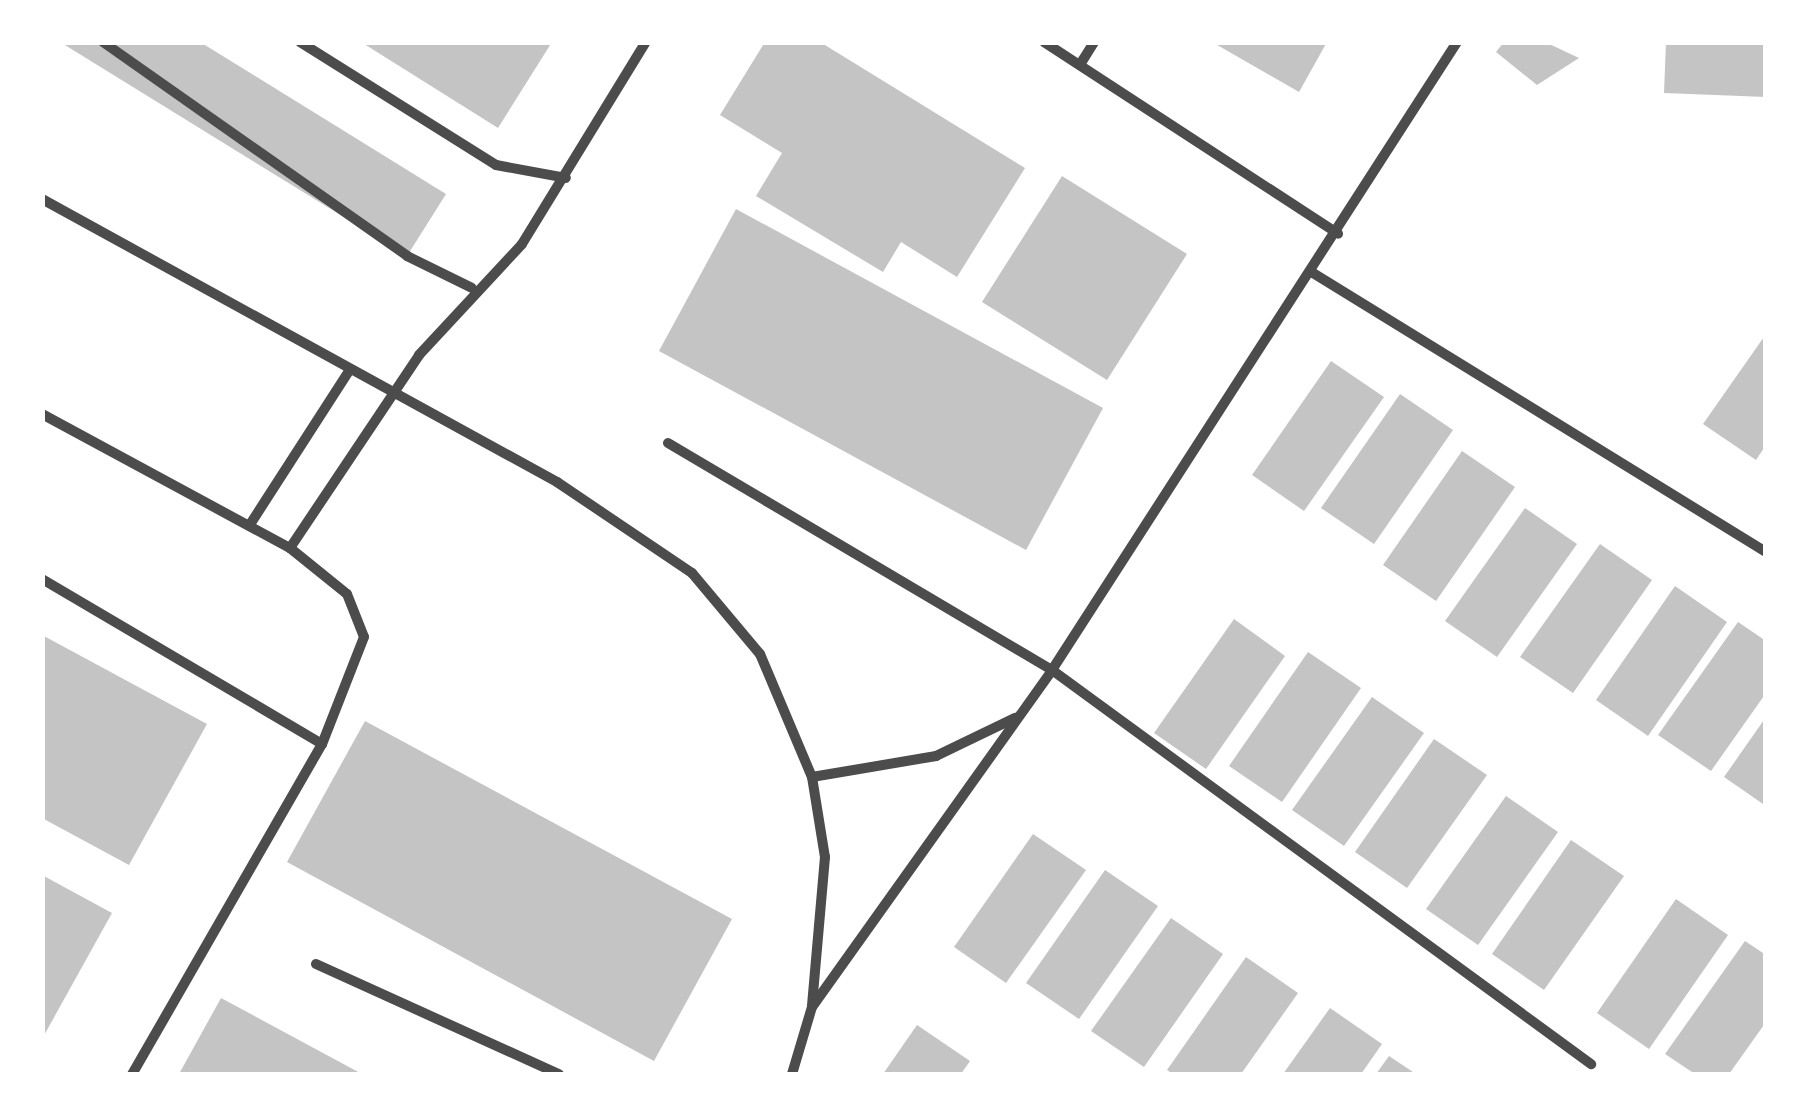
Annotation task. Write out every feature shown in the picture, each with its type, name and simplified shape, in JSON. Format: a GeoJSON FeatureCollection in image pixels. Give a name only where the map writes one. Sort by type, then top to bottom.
{"type":"FeatureCollection","features":[{"type":"Feature","properties":{"kind":"street"},"geometry":{"type":"LineString","coordinates":[[102,42],[407,256],[472,288]]}},
{"type":"Feature","properties":{"kind":"street"},"geometry":{"type":"LineString","coordinates":[[300,42],[496,165],[566,178]]}},
{"type":"Feature","properties":{"kind":"street"},"geometry":{"type":"LineString","coordinates":[[290,548],[391,395],[472,288],[522,244],[646,42]]}},
{"type":"Feature","properties":{"kind":"street"},"geometry":{"type":"LineString","coordinates":[[1044,42],[1338,234]]}},
{"type":"Feature","properties":{"kind":"street"},"geometry":{"type":"LineString","coordinates":[[1081,63],[1094,42]]}},
{"type":"Feature","properties":{"kind":"street"},"geometry":{"type":"LineString","coordinates":[[812,1008],[1052,670],[1313,273],[1457,42]]}},
{"type":"Feature","properties":{"kind":"street"},"geometry":{"type":"LineString","coordinates":[[42,199],[391,395],[556,482],[692,573],[760,654],[812,777],[825,857],[812,1008],[792,1074]]}},
{"type":"Feature","properties":{"kind":"street"},"geometry":{"type":"LineString","coordinates":[[1313,273],[1766,552]]}},
{"type":"Feature","properties":{"kind":"street"},"geometry":{"type":"LineString","coordinates":[[251,523],[349,371]]}},
{"type":"Feature","properties":{"kind":"street"},"geometry":{"type":"LineString","coordinates":[[42,414],[251,523],[290,548],[347,594],[364,637],[322,744],[132,1074]]}},
{"type":"Feature","properties":{"kind":"street"},"geometry":{"type":"LineString","coordinates":[[668,443],[1052,670],[1591,1064]]}},
{"type":"Feature","properties":{"kind":"street"},"geometry":{"type":"LineString","coordinates":[[42,579],[322,744]]}},
{"type":"Feature","properties":{"kind":"street"},"geometry":{"type":"LineString","coordinates":[[812,777],[936,756],[1021,715]]}},
{"type":"Feature","properties":{"kind":"street"},"geometry":{"type":"LineString","coordinates":[[316,964],[559,1074]]}},
{"type":"Feature","properties":{"kind":"building"},"geometry":{"type":"Polygon","coordinates":[[[60,42],[200,42],[446,194],[407,256],[60,42]]]}},
{"type":"Feature","properties":{"kind":"building"},"geometry":{"type":"Polygon","coordinates":[[[361,42],[552,42],[498,128],[361,42]]]}},
{"type":"Feature","properties":{"kind":"building"},"geometry":{"type":"Polygon","coordinates":[[[765,42],[820,42],[1025,168],[957,277],[901,242],[883,272],[756,196],[782,153],[720,115],[765,42]]]}},
{"type":"Feature","properties":{"kind":"building"},"geometry":{"type":"Polygon","coordinates":[[[1212,42],[1327,42],[1299,92],[1212,42]]]}},
{"type":"Feature","properties":{"kind":"building"},"geometry":{"type":"Polygon","coordinates":[[[1504,42],[1545,42],[1579,58],[1537,85],[1496,52],[1504,42]]]}},
{"type":"Feature","properties":{"kind":"building"},"geometry":{"type":"Polygon","coordinates":[[[1666,42],[1766,42],[1766,97],[1664,93],[1666,42]]]}},
{"type":"Feature","properties":{"kind":"building"},"geometry":{"type":"Polygon","coordinates":[[[1062,176],[1187,254],[1107,380],[982,302],[1062,176]]]}},
{"type":"Feature","properties":{"kind":"building"},"geometry":{"type":"Polygon","coordinates":[[[736,209],[1103,408],[1026,550],[659,351],[736,209]]]}},
{"type":"Feature","properties":{"kind":"building"},"geometry":{"type":"Polygon","coordinates":[[[1766,334],[1766,445],[1756,460],[1703,424],[1766,334]]]}},
{"type":"Feature","properties":{"kind":"building"},"geometry":{"type":"Polygon","coordinates":[[[1331,361],[1384,397],[1304,511],[1252,475],[1331,361]]]}},
{"type":"Feature","properties":{"kind":"building"},"geometry":{"type":"Polygon","coordinates":[[[1400,394],[1453,430],[1374,544],[1321,508],[1400,394]]]}},
{"type":"Feature","properties":{"kind":"building"},"geometry":{"type":"Polygon","coordinates":[[[1462,451],[1515,487],[1436,601],[1383,565],[1462,451]]]}},
{"type":"Feature","properties":{"kind":"building"},"geometry":{"type":"Polygon","coordinates":[[[1525,508],[1577,544],[1497,657],[1445,621],[1525,508]]]}},
{"type":"Feature","properties":{"kind":"building"},"geometry":{"type":"Polygon","coordinates":[[[1600,544],[1652,580],[1573,693],[1520,657],[1600,544]]]}},
{"type":"Feature","properties":{"kind":"building"},"geometry":{"type":"Polygon","coordinates":[[[1675,586],[1727,622],[1648,736],[1596,700],[1675,586]]]}},
{"type":"Feature","properties":{"kind":"building"},"geometry":{"type":"Polygon","coordinates":[[[1234,619],[1285,656],[1206,769],[1154,733],[1234,619]]]}},
{"type":"Feature","properties":{"kind":"building"},"geometry":{"type":"Polygon","coordinates":[[[1738,622],[1766,641],[1766,693],[1711,771],[1658,735],[1738,622]]]}},
{"type":"Feature","properties":{"kind":"building"},"geometry":{"type":"Polygon","coordinates":[[[42,635],[207,724],[129,865],[42,818],[42,635]]]}},
{"type":"Feature","properties":{"kind":"building"},"geometry":{"type":"Polygon","coordinates":[[[1308,652],[1361,688],[1282,802],[1229,766],[1308,652]]]}},
{"type":"Feature","properties":{"kind":"building"},"geometry":{"type":"Polygon","coordinates":[[[1372,697],[1424,733],[1344,846],[1292,810],[1372,697]]]}},
{"type":"Feature","properties":{"kind":"building"},"geometry":{"type":"Polygon","coordinates":[[[1766,717],[1766,806],[1724,777],[1766,717]]]}},
{"type":"Feature","properties":{"kind":"building"},"geometry":{"type":"Polygon","coordinates":[[[365,721],[732,919],[654,1061],[287,862],[365,721]]]}},
{"type":"Feature","properties":{"kind":"building"},"geometry":{"type":"Polygon","coordinates":[[[1434,739],[1487,775],[1407,888],[1355,852],[1434,739]]]}},
{"type":"Feature","properties":{"kind":"building"},"geometry":{"type":"Polygon","coordinates":[[[1506,796],[1558,832],[1478,945],[1426,909],[1506,796]]]}},
{"type":"Feature","properties":{"kind":"building"},"geometry":{"type":"Polygon","coordinates":[[[1033,834],[1086,870],[1006,983],[954,947],[1033,834]]]}},
{"type":"Feature","properties":{"kind":"building"},"geometry":{"type":"Polygon","coordinates":[[[1571,840],[1624,876],[1544,990],[1492,954],[1571,840]]]}},
{"type":"Feature","properties":{"kind":"building"},"geometry":{"type":"Polygon","coordinates":[[[1105,870],[1158,906],[1079,1019],[1026,983],[1105,870]]]}},
{"type":"Feature","properties":{"kind":"building"},"geometry":{"type":"Polygon","coordinates":[[[42,875],[112,913],[42,1039],[42,875]]]}},
{"type":"Feature","properties":{"kind":"building"},"geometry":{"type":"Polygon","coordinates":[[[1676,899],[1728,935],[1649,1049],[1597,1013],[1676,899]]]}},
{"type":"Feature","properties":{"kind":"building"},"geometry":{"type":"Polygon","coordinates":[[[1171,918],[1223,954],[1144,1067],[1091,1031],[1171,918]]]}},
{"type":"Feature","properties":{"kind":"building"},"geometry":{"type":"Polygon","coordinates":[[[1745,941],[1766,955],[1766,1022],[1729,1074],[1695,1074],[1665,1054],[1745,941]]]}},
{"type":"Feature","properties":{"kind":"building"},"geometry":{"type":"Polygon","coordinates":[[[1246,957],[1298,993],[1241,1074],[1173,1074],[1167,1070],[1246,957]]]}},
{"type":"Feature","properties":{"kind":"building"},"geometry":{"type":"Polygon","coordinates":[[[221,998],[362,1074],[179,1074],[221,998]]]}},
{"type":"Feature","properties":{"kind":"building"},"geometry":{"type":"Polygon","coordinates":[[[1330,1008],[1382,1044],[1361,1074],[1283,1074],[1330,1008]]]}},
{"type":"Feature","properties":{"kind":"building"},"geometry":{"type":"Polygon","coordinates":[[[917,1025],[970,1061],[961,1074],[883,1074],[917,1025]]]}},
{"type":"Feature","properties":{"kind":"building"},"geometry":{"type":"Polygon","coordinates":[[[1389,1056],[1416,1074],[1376,1074],[1389,1056]]]}}]}
